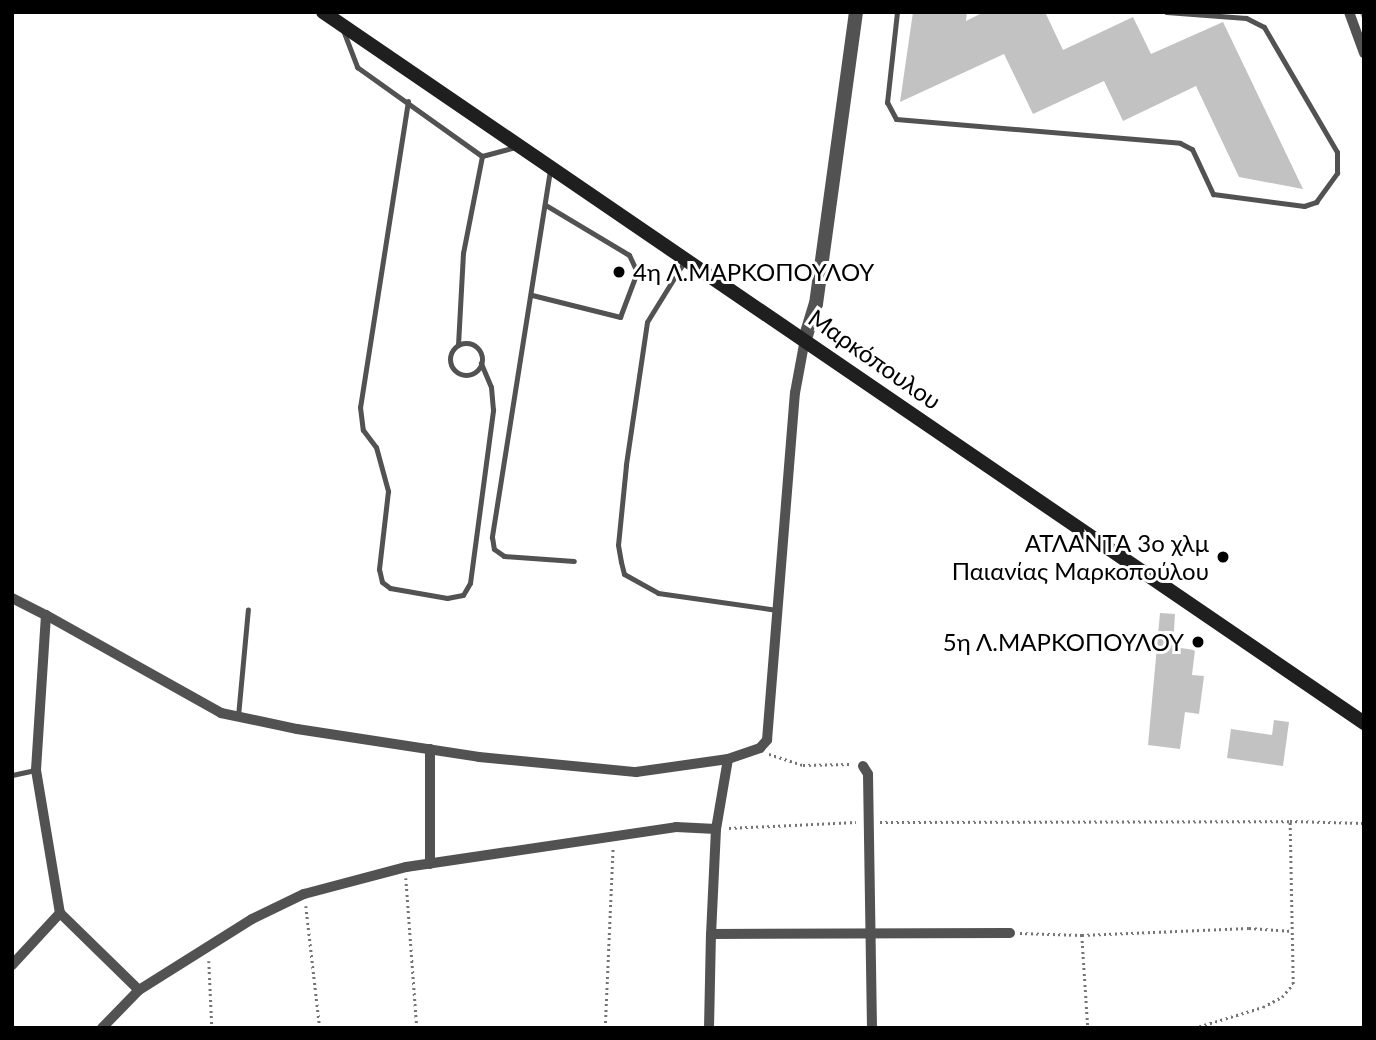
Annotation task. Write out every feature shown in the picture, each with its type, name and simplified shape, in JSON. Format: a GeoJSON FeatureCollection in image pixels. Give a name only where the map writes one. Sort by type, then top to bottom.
{"type":"FeatureCollection","features":[{"type":"Feature","properties":{"kind":"main road","name":"Μαρκόπουλου"},"geometry":{"type":"LineString","coordinates":[[323,12],[806,339],[1364,723]]}},
{"type":"Feature","properties":{"kind":"street"},"geometry":{"type":"LineString","coordinates":[[12,598],[221,713],[430,749],[566,768],[636,772],[728,759],[760,748],[767,740],[795,393],[816,304],[856,12]]}},
{"type":"Feature","properties":{"kind":"street"},"geometry":{"type":"LineString","coordinates":[[1349,12],[1364,53]]}},
{"type":"Feature","properties":{"kind":"street"},"geometry":{"type":"LineString","coordinates":[[46,615],[36,771],[60,913],[139,990]]}},
{"type":"Feature","properties":{"kind":"street"},"geometry":{"type":"LineString","coordinates":[[430,749],[430,864]]}},
{"type":"Feature","properties":{"kind":"street"},"geometry":{"type":"LineString","coordinates":[[709,1028],[716,829],[728,759]]}},
{"type":"Feature","properties":{"kind":"street"},"geometry":{"type":"LineString","coordinates":[[863,765],[868,774],[872,1028]]}},
{"type":"Feature","properties":{"kind":"street"},"geometry":{"type":"LineString","coordinates":[[106,1026],[139,990],[252,919],[304,894],[406,867],[676,827],[716,829]]}},
{"type":"Feature","properties":{"kind":"street"},"geometry":{"type":"LineString","coordinates":[[12,965],[60,913]]}},
{"type":"Feature","properties":{"kind":"street"},"geometry":{"type":"LineString","coordinates":[[711,934],[1010,933]]}},
{"type":"Feature","properties":{"kind":"lane"},"geometry":{"type":"LineString","coordinates":[[897,12],[887,103],[895,119],[1180,143],[1192,149],[1213,194],[1304,206],[1316,202],[1337,173],[1337,152],[1264,27],[1246,18],[1166,12]]}},
{"type":"Feature","properties":{"kind":"lane"},"geometry":{"type":"LineString","coordinates":[[341,24],[357,67],[482,156]]}},
{"type":"Feature","properties":{"kind":"lane"},"geometry":{"type":"LineString","coordinates":[[408,101],[360,407],[363,430],[376,447],[388,491],[379,569],[382,582],[390,588],[447,598],[463,594],[470,583],[493,410],[491,387],[477,348],[458,345]]}},
{"type":"Feature","properties":{"kind":"lane"},"geometry":{"type":"LineString","coordinates":[[482,156],[521,146]]}},
{"type":"Feature","properties":{"kind":"lane"},"geometry":{"type":"LineString","coordinates":[[481,363],[471,374],[456,372],[450,358],[458,345],[463,254],[482,156]]}},
{"type":"Feature","properties":{"kind":"lane"},"geometry":{"type":"LineString","coordinates":[[550,166],[547,206],[492,537],[494,549],[504,556],[574,561]]}},
{"type":"Feature","properties":{"kind":"lane"},"geometry":{"type":"LineString","coordinates":[[532,295],[620,317],[638,272],[629,255],[547,206]]}},
{"type":"Feature","properties":{"kind":"lane"},"geometry":{"type":"LineString","coordinates":[[685,259],[647,322],[626,465],[618,545],[624,574],[657,593],[777,610]]}},
{"type":"Feature","properties":{"kind":"lane"},"geometry":{"type":"LineString","coordinates":[[237,716],[248,609]]}},
{"type":"Feature","properties":{"kind":"lane"},"geometry":{"type":"LineString","coordinates":[[12,775],[36,771]]}},
{"type":"Feature","properties":{"kind":"path"},"geometry":{"type":"LineString","coordinates":[[760,748],[776,760],[803,765],[863,765]]}},
{"type":"Feature","properties":{"kind":"path"},"geometry":{"type":"LineString","coordinates":[[1194,1028],[1226,1021],[1282,997],[1293,984],[1290,821]]}},
{"type":"Feature","properties":{"kind":"path"},"geometry":{"type":"LineString","coordinates":[[716,829],[868,822],[1364,823]]}},
{"type":"Feature","properties":{"kind":"path"},"geometry":{"type":"LineString","coordinates":[[605,1028],[614,838]]}},
{"type":"Feature","properties":{"kind":"path"},"geometry":{"type":"LineString","coordinates":[[406,867],[417,1028]]}},
{"type":"Feature","properties":{"kind":"path"},"geometry":{"type":"LineString","coordinates":[[304,894],[320,1028]]}},
{"type":"Feature","properties":{"kind":"path"},"geometry":{"type":"LineString","coordinates":[[1010,933],[1082,935],[1249,928],[1293,931]]}},
{"type":"Feature","properties":{"kind":"path"},"geometry":{"type":"LineString","coordinates":[[1082,935],[1088,1028]]}},
{"type":"Feature","properties":{"kind":"path"},"geometry":{"type":"LineString","coordinates":[[209,948],[212,1028]]}},
{"type":"Feature","properties":{"kind":"building"},"geometry":{"type":"Polygon","coordinates":[[[913,12],[967,12],[966,21],[984,12],[1045,12],[1063,50],[1133,17],[1151,54],[1223,22],[1303,189],[1239,177],[1196,86],[1123,121],[1104,81],[1033,114],[1004,54],[900,102],[913,12]]]}},
{"type":"Feature","properties":{"kind":"building"},"geometry":{"type":"Polygon","coordinates":[[[1160,613],[1175,614],[1173,647],[1195,650],[1192,675],[1204,676],[1199,714],[1185,712],[1180,749],[1148,745],[1160,613]]]}},
{"type":"Feature","properties":{"kind":"building"},"geometry":{"type":"Polygon","coordinates":[[[1274,720],[1289,722],[1283,766],[1227,758],[1231,729],[1272,735],[1274,720]]]}},
{"type":"Feature","properties":{"kind":"waterway"},"geometry":{"type":"LineString","coordinates":[[1362,12],[1364,16]]}},
{"type":"Feature","properties":{"kind":"place","name":"4η Λ.ΜΑΡΚΟΠΟΥΛΟΥ"},"geometry":{"type":"Point","coordinates":[619,272]}},
{"type":"Feature","properties":{"kind":"place","name":"ΑΤΛΑΝΤΑ 3ο χλμ Παιανίας Μαρκοπούλου"},"geometry":{"type":"Point","coordinates":[1223,557]}},
{"type":"Feature","properties":{"kind":"place","name":"5η Λ.ΜΑΡΚΟΠΟΥΛΟΥ"},"geometry":{"type":"Point","coordinates":[1198,642]}}]}
